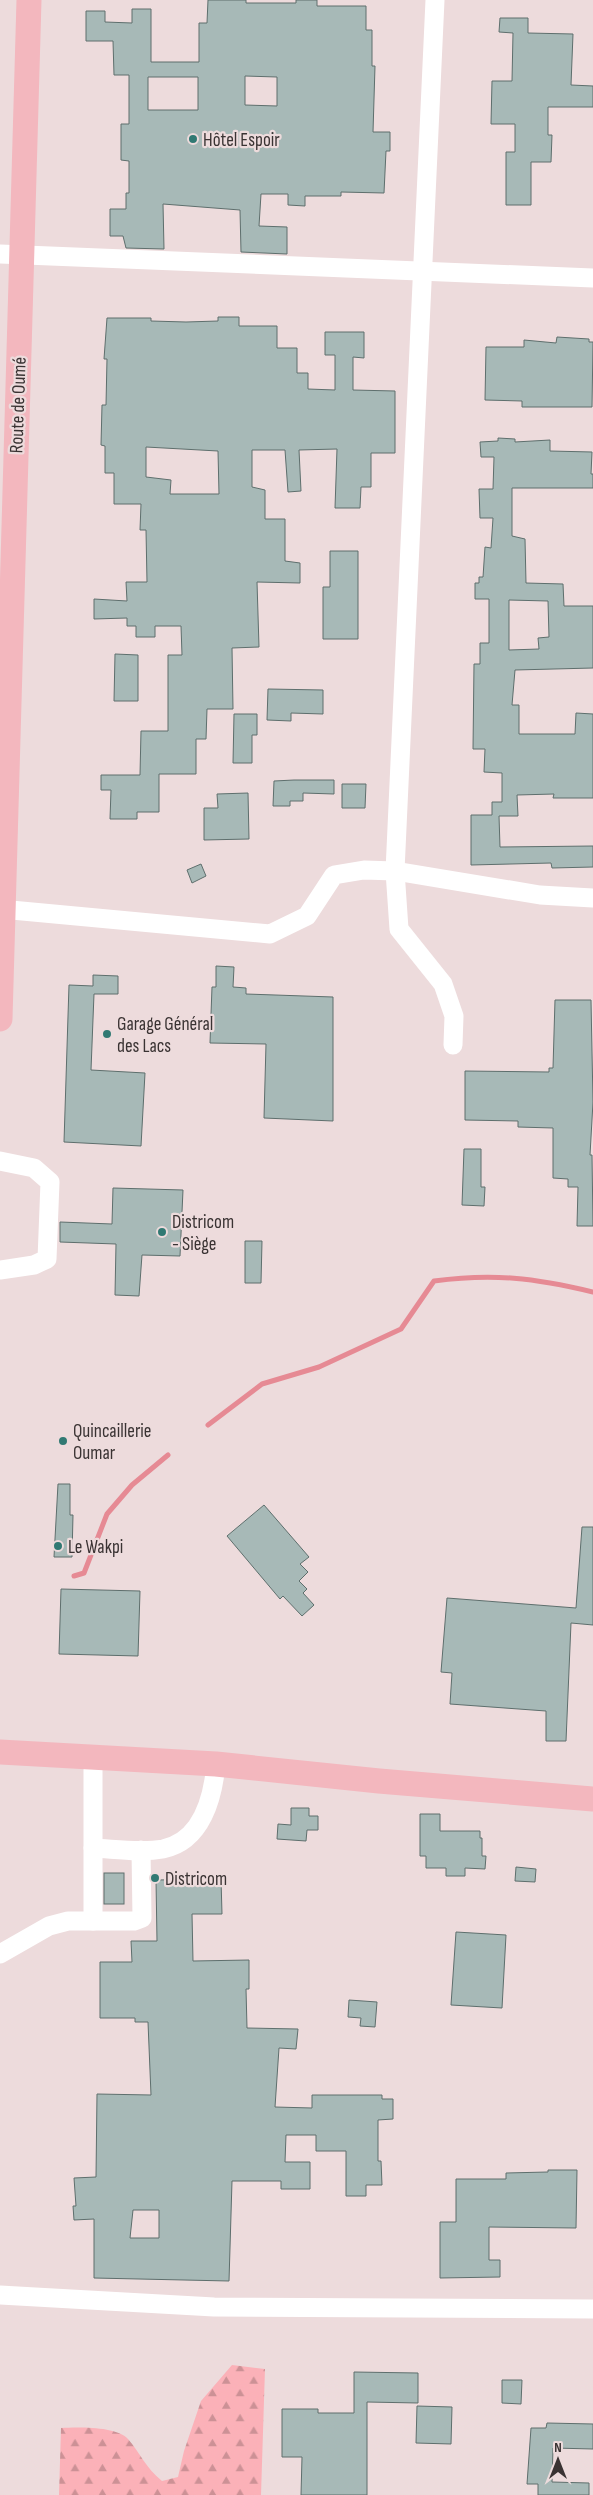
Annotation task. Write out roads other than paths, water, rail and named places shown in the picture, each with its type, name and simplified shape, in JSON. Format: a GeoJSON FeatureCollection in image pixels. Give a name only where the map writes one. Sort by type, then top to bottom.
{"type":"FeatureCollection","features":[{"type":"Feature","properties":{"kind":"main road","name":"Route de Oumé"},"geometry":{"type":"LineString","coordinates":[[0,1019],[11,254],[29,0]]}},
{"type":"Feature","properties":{"kind":"main road"},"geometry":{"type":"LineString","coordinates":[[0,1752],[216,1764],[379,1781],[593,1799]]}},
{"type":"Feature","properties":{"kind":"street"},"geometry":{"type":"LineString","coordinates":[[435,0],[395,871],[400,929],[443,984],[454,1016],[453,1045]]}},
{"type":"Feature","properties":{"kind":"street"},"geometry":{"type":"LineString","coordinates":[[11,254],[593,278]]}},
{"type":"Feature","properties":{"kind":"street"},"geometry":{"type":"LineString","coordinates":[[2,909],[270,934],[308,916],[334,875],[364,870],[395,871],[540,895],[593,898]]}},
{"type":"Feature","properties":{"kind":"street"},"geometry":{"type":"LineString","coordinates":[[0,1161],[34,1168],[50,1182],[47,1258],[34,1265],[0,1270]]}},
{"type":"Feature","properties":{"kind":"street"},"geometry":{"type":"LineString","coordinates":[[92,1757],[92,1921]]}},
{"type":"Feature","properties":{"kind":"street"},"geometry":{"type":"LineString","coordinates":[[93,1848],[141,1850],[162,1849],[178,1844],[194,1830],[209,1805],[214,1790],[216,1764]]}},
{"type":"Feature","properties":{"kind":"street"},"geometry":{"type":"LineString","coordinates":[[0,1954],[49,1926],[68,1921],[134,1921],[142,1918],[141,1850]]}},
{"type":"Feature","properties":{"kind":"street"},"geometry":{"type":"LineString","coordinates":[[0,2295],[214,2307],[593,2309]]}},
{"type":"Feature","properties":{"kind":"waterway"},"geometry":{"type":"LineString","coordinates":[[208,1425],[262,1384],[319,1367],[401,1329],[434,1281],[476,1277],[514,1278],[552,1283],[593,1292]]}},
{"type":"Feature","properties":{"kind":"waterway"},"geometry":{"type":"LineString","coordinates":[[74,1576],[84,1573],[107,1514],[132,1485],[168,1455]]}},
{"type":"Feature","properties":{"kind":"place","name":"Hôtel Espoir"},"geometry":{"type":"Point","coordinates":[193,139]}},
{"type":"Feature","properties":{"kind":"place","name":"Garage Général des Lacs"},"geometry":{"type":"Point","coordinates":[107,1034]}},
{"type":"Feature","properties":{"kind":"place","name":"Districom - Siège"},"geometry":{"type":"Point","coordinates":[162,1232]}},
{"type":"Feature","properties":{"kind":"place","name":"Quincaillerie Oumar"},"geometry":{"type":"Point","coordinates":[63,1441]}},
{"type":"Feature","properties":{"kind":"place","name":"Le Wakpi"},"geometry":{"type":"Point","coordinates":[58,1546]}},
{"type":"Feature","properties":{"kind":"place","name":"Districom"},"geometry":{"type":"Point","coordinates":[155,1878]}}]}
